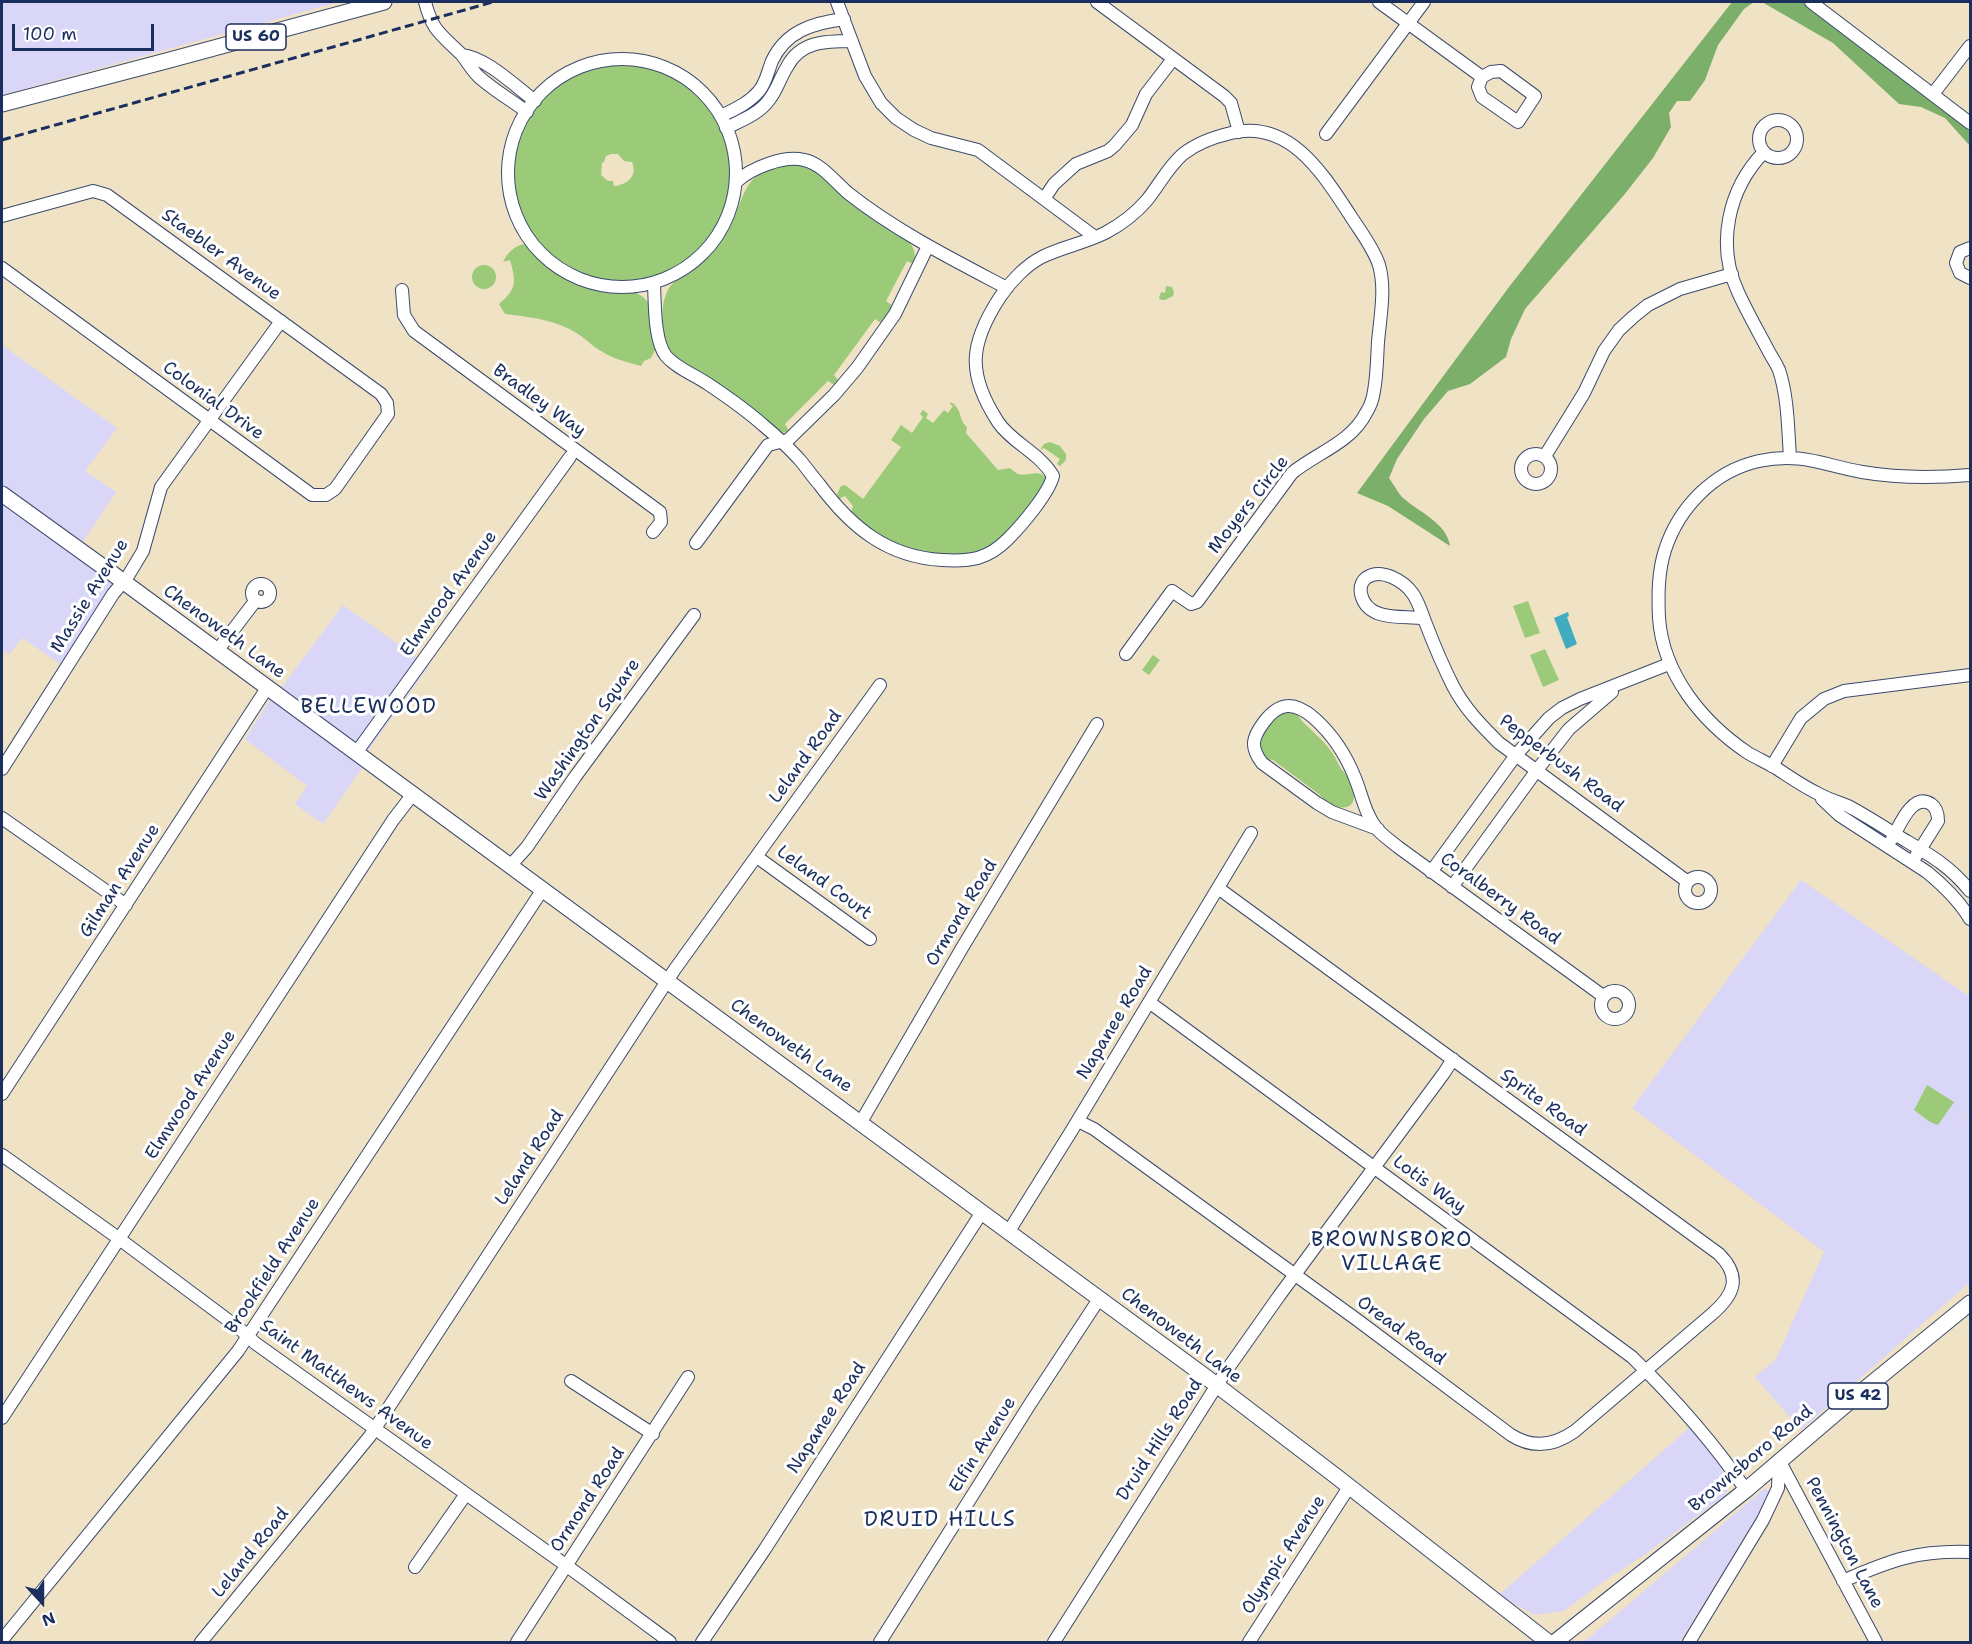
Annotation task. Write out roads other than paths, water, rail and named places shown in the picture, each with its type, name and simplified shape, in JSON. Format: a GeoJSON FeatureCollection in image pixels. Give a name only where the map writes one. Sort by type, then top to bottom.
{"type":"FeatureCollection","features":[{"type":"Feature","properties":{"kind":"main road","name":"US 60"},"geometry":{"type":"LineString","coordinates":[[2,104],[384,2]]}},
{"type":"Feature","properties":{"kind":"main road","name":"Chenoweth Lane"},"geometry":{"type":"LineString","coordinates":[[2,494],[1009,1231],[1216,1385],[1548,1642]]}},
{"type":"Feature","properties":{"kind":"main road","name":"Brownsboro Road"},"geometry":{"type":"LineString","coordinates":[[1555,1642],[1746,1490],[1779,1460],[1968,1311]]}},
{"type":"Feature","properties":{"kind":"street"},"geometry":{"type":"LineString","coordinates":[[425,2],[430,19],[443,40],[462,55],[466,63],[486,82],[524,109]]}},
{"type":"Feature","properties":{"kind":"street"},"geometry":{"type":"LineString","coordinates":[[837,2],[872,91],[881,104],[896,118],[931,138],[978,150],[1095,237]]}},
{"type":"Feature","properties":{"kind":"street"},"geometry":{"type":"LineString","coordinates":[[1096,2],[1231,103],[1239,132]]}},
{"type":"Feature","properties":{"kind":"street"},"geometry":{"type":"LineString","coordinates":[[1379,2],[1482,77]]}},
{"type":"Feature","properties":{"kind":"street"},"geometry":{"type":"LineString","coordinates":[[1326,134],[1424,2]]}},
{"type":"Feature","properties":{"kind":"street"},"geometry":{"type":"LineString","coordinates":[[1811,2],[1971,123]]}},
{"type":"Feature","properties":{"kind":"street"},"geometry":{"type":"LineString","coordinates":[[721,116],[741,106],[760,90],[778,50],[795,33],[810,25],[844,19]]}},
{"type":"Feature","properties":{"kind":"street"},"geometry":{"type":"LineString","coordinates":[[726,128],[760,110],[769,101],[793,57],[801,49],[821,42],[852,41]]}},
{"type":"Feature","properties":{"kind":"street"},"geometry":{"type":"LineString","coordinates":[[1933,94],[1971,46]]}},
{"type":"Feature","properties":{"kind":"street"},"geometry":{"type":"LineString","coordinates":[[462,55],[472,57],[494,70],[535,101]]}},
{"type":"Feature","properties":{"kind":"street"},"geometry":{"type":"LineString","coordinates":[[1044,199],[1054,184],[1076,164],[1108,151],[1115,145],[1132,125],[1146,94],[1173,58]]}},
{"type":"Feature","properties":{"kind":"street"},"geometry":{"type":"LineString","coordinates":[[624,59],[651,63],[693,84],[721,116],[732,145],[736,164],[736,182],[732,203],[725,224],[714,243],[682,272],[654,285],[620,288],[600,285],[579,279],[562,270],[546,258],[525,233],[518,219],[508,179],[514,135],[524,109],[555,81],[570,71],[605,60],[624,59]]}},
{"type":"Feature","properties":{"kind":"street"},"geometry":{"type":"LineString","coordinates":[[1502,71],[1535,96],[1518,122],[1482,97],[1478,87],[1482,77],[1491,72],[1502,71]]}},
{"type":"Feature","properties":{"kind":"street","name":"Moyers Circle"},"geometry":{"type":"LineString","coordinates":[[654,285],[658,333],[665,355],[762,424],[799,459],[843,512],[865,533],[888,548],[917,558],[958,561],[976,559],[998,549],[1012,535],[1050,486],[1053,476],[1049,469],[1008,435],[997,420],[978,381],[975,354],[978,338],[986,320],[1006,288],[1031,263],[1042,256],[1095,237],[1133,214],[1183,154],[1207,140],[1248,130],[1269,134],[1300,150],[1324,175],[1371,247],[1378,263],[1382,290],[1374,392],[1367,412],[1356,429],[1342,441],[1292,473],[1197,602],[1191,604],[1173,591],[1126,654]]}},
{"type":"Feature","properties":{"kind":"street"},"geometry":{"type":"LineString","coordinates":[[1764,152],[1743,178],[1730,212],[1727,249],[1732,274],[1742,299],[1779,370],[1787,418],[1790,457]]}},
{"type":"Feature","properties":{"kind":"street"},"geometry":{"type":"LineString","coordinates":[[736,182],[760,168],[784,159],[807,160],[822,169],[866,206],[928,246],[1006,288]]}},
{"type":"Feature","properties":{"kind":"street","name":"Staebler Avenue"},"geometry":{"type":"LineString","coordinates":[[2,216],[80,195],[99,192],[107,195],[381,394],[387,403],[387,417]]}},
{"type":"Feature","properties":{"kind":"street"},"geometry":{"type":"LineString","coordinates":[[696,543],[768,446],[788,440],[811,420],[857,368],[895,314],[928,246]]}},
{"type":"Feature","properties":{"kind":"street"},"geometry":{"type":"LineString","coordinates":[[1971,248],[1960,252],[1956,263],[1960,273],[1971,278]]}},
{"type":"Feature","properties":{"kind":"street","name":"Colonial Drive"},"geometry":{"type":"LineString","coordinates":[[2,268],[307,492],[318,496],[326,495],[335,489],[387,417]]}},
{"type":"Feature","properties":{"kind":"street"},"geometry":{"type":"LineString","coordinates":[[1545,456],[1584,393],[1604,351],[1619,330],[1648,306],[1680,289],[1732,274]]}},
{"type":"Feature","properties":{"kind":"street","name":"Bradley Way"},"geometry":{"type":"LineString","coordinates":[[402,290],[404,315],[414,331],[660,512],[661,522],[653,532]]}},
{"type":"Feature","properties":{"kind":"street","name":"Massie Avenue"},"geometry":{"type":"LineString","coordinates":[[2,769],[113,594],[124,582],[143,551],[161,488],[281,321]]}},
{"type":"Feature","properties":{"kind":"street","name":"Elmwood Avenue"},"geometry":{"type":"LineString","coordinates":[[356,753],[570,457]]}},
{"type":"Feature","properties":{"kind":"street"},"geometry":{"type":"LineString","coordinates":[[1971,475],[1901,476],[1862,471],[1815,459],[1790,457],[1756,461],[1725,474],[1696,496],[1676,524],[1664,555],[1658,600],[1661,634],[1669,664],[1687,694],[1713,724],[1748,753],[1817,794],[1849,807],[1944,864],[1971,891]]}},
{"type":"Feature","properties":{"kind":"street","name":"Pepperbush Road"},"geometry":{"type":"LineString","coordinates":[[1424,620],[1386,616],[1371,609],[1361,596],[1360,586],[1364,579],[1374,574],[1383,574],[1407,587],[1415,596],[1453,686],[1473,717],[1499,743],[1688,882]]}},
{"type":"Feature","properties":{"kind":"street"},"geometry":{"type":"LineString","coordinates":[[217,651],[256,600]]}},
{"type":"Feature","properties":{"kind":"street","name":"Washington Square"},"geometry":{"type":"LineString","coordinates":[[511,866],[694,615]]}},
{"type":"Feature","properties":{"kind":"street"},"geometry":{"type":"LineString","coordinates":[[1431,872],[1535,731],[1562,708],[1580,699],[1669,664]]}},
{"type":"Feature","properties":{"kind":"street"},"geometry":{"type":"LineString","coordinates":[[1772,766],[1801,718],[1824,699],[1844,691],[1971,675]]}},
{"type":"Feature","properties":{"kind":"street"},"geometry":{"type":"LineString","coordinates":[[1452,887],[1569,729],[1622,684]]}},
{"type":"Feature","properties":{"kind":"street","name":"Leland Road"},"geometry":{"type":"LineString","coordinates":[[201,1642],[375,1428],[668,980],[880,686]]}},
{"type":"Feature","properties":{"kind":"street","name":"Gilman Avenue"},"geometry":{"type":"LineString","coordinates":[[2,1094],[267,688]]}},
{"type":"Feature","properties":{"kind":"street","name":"Coralberry Road"},"geometry":{"type":"LineString","coordinates":[[1378,829],[1339,816],[1262,763],[1257,757],[1253,741],[1272,712],[1288,705],[1299,708],[1312,716],[1334,740],[1342,753],[1356,779],[1366,810],[1378,829],[1431,872],[1603,996]]}},
{"type":"Feature","properties":{"kind":"street","name":"Ormond Road"},"geometry":{"type":"LineString","coordinates":[[861,1122],[962,948],[1097,724]]}},
{"type":"Feature","properties":{"kind":"street","name":"Elmwood Avenue"},"geometry":{"type":"LineString","coordinates":[[2,1416],[393,820],[413,794]]}},
{"type":"Feature","properties":{"kind":"street"},"geometry":{"type":"LineString","coordinates":[[1817,794],[1839,815],[1941,883],[1971,919]]}},
{"type":"Feature","properties":{"kind":"street"},"geometry":{"type":"LineString","coordinates":[[1339,816],[1354,810],[1362,798]]}},
{"type":"Feature","properties":{"kind":"street"},"geometry":{"type":"LineString","coordinates":[[1888,847],[1910,809],[1915,804],[1929,802],[1935,808],[1938,821],[1912,862]]}},
{"type":"Feature","properties":{"kind":"street"},"geometry":{"type":"LineString","coordinates":[[2,818],[126,905]]}},
{"type":"Feature","properties":{"kind":"street","name":"Napanee Road"},"geometry":{"type":"LineString","coordinates":[[1009,1231],[1078,1121],[1251,833]]}},
{"type":"Feature","properties":{"kind":"street","name":"Leland Court"},"geometry":{"type":"LineString","coordinates":[[757,857],[870,939]]}},
{"type":"Feature","properties":{"kind":"street","name":"Sprite Road"},"geometry":{"type":"LineString","coordinates":[[1218,888],[1719,1254],[1727,1263],[1733,1281],[1730,1295],[1712,1314],[1646,1370]]}},
{"type":"Feature","properties":{"kind":"street","name":"Brookfield Avenue"},"geometry":{"type":"LineString","coordinates":[[2,1640],[238,1351],[543,889]]}},
{"type":"Feature","properties":{"kind":"street","name":"Lotis Way"},"geometry":{"type":"LineString","coordinates":[[1149,1002],[1632,1357],[1670,1395],[1718,1452],[1746,1490]]}},
{"type":"Feature","properties":{"kind":"street","name":"Druid Hills Road"},"geometry":{"type":"LineString","coordinates":[[1054,1642],[1216,1385],[1452,1059]]}},
{"type":"Feature","properties":{"kind":"street","name":"Oread Road"},"geometry":{"type":"LineString","coordinates":[[1078,1121],[1094,1129],[1511,1435],[1529,1443],[1547,1444],[1563,1439],[1646,1370]]}},
{"type":"Feature","properties":{"kind":"street","name":"Saint Matthews Avenue"},"geometry":{"type":"LineString","coordinates":[[2,1155],[670,1642]]}},
{"type":"Feature","properties":{"kind":"street","name":"Napanee Road"},"geometry":{"type":"LineString","coordinates":[[702,1642],[765,1549],[982,1212]]}},
{"type":"Feature","properties":{"kind":"street","name":"Elfin Avenue"},"geometry":{"type":"LineString","coordinates":[[880,1642],[1099,1299]]}},
{"type":"Feature","properties":{"kind":"street","name":"Ormond Road"},"geometry":{"type":"LineString","coordinates":[[517,1642],[688,1377]]}},
{"type":"Feature","properties":{"kind":"street"},"geometry":{"type":"LineString","coordinates":[[571,1381],[653,1434]]}},
{"type":"Feature","properties":{"kind":"street"},"geometry":{"type":"LineString","coordinates":[[1689,1642],[1763,1520],[1778,1488],[1779,1460]]}},
{"type":"Feature","properties":{"kind":"street","name":"Pennington Lane"},"geometry":{"type":"LineString","coordinates":[[1779,1460],[1876,1642]]}},
{"type":"Feature","properties":{"kind":"street","name":"Olympic Avenue"},"geometry":{"type":"LineString","coordinates":[[1249,1642],[1349,1487]]}},
{"type":"Feature","properties":{"kind":"street"},"geometry":{"type":"LineString","coordinates":[[415,1567],[466,1494]]}},
{"type":"Feature","properties":{"kind":"street"},"geometry":{"type":"LineString","coordinates":[[1843,1581],[1893,1560],[1918,1554],[1943,1551],[1971,1552]]}},
{"type":"Feature","properties":{"kind":"water"},"geometry":{"type":"Polygon","coordinates":[[[1568,612],[1567,617],[1577,644],[1566,649],[1554,618],[1568,612]]]}},
{"type":"Feature","properties":{"kind":"railway"},"geometry":{"type":"LineString","coordinates":[[2,140],[493,2]]}},
{"type":"Feature","properties":{"kind":"district","name":"BELLEWOOD"},"geometry":{"type":"Point","coordinates":[369,708]}},
{"type":"Feature","properties":{"kind":"district","name":"BROWNSBORO VILLAGE"},"geometry":{"type":"Point","coordinates":[1392,1253]}},
{"type":"Feature","properties":{"kind":"district","name":"DRUID HILLS"},"geometry":{"type":"Point","coordinates":[940,1521]}}]}
